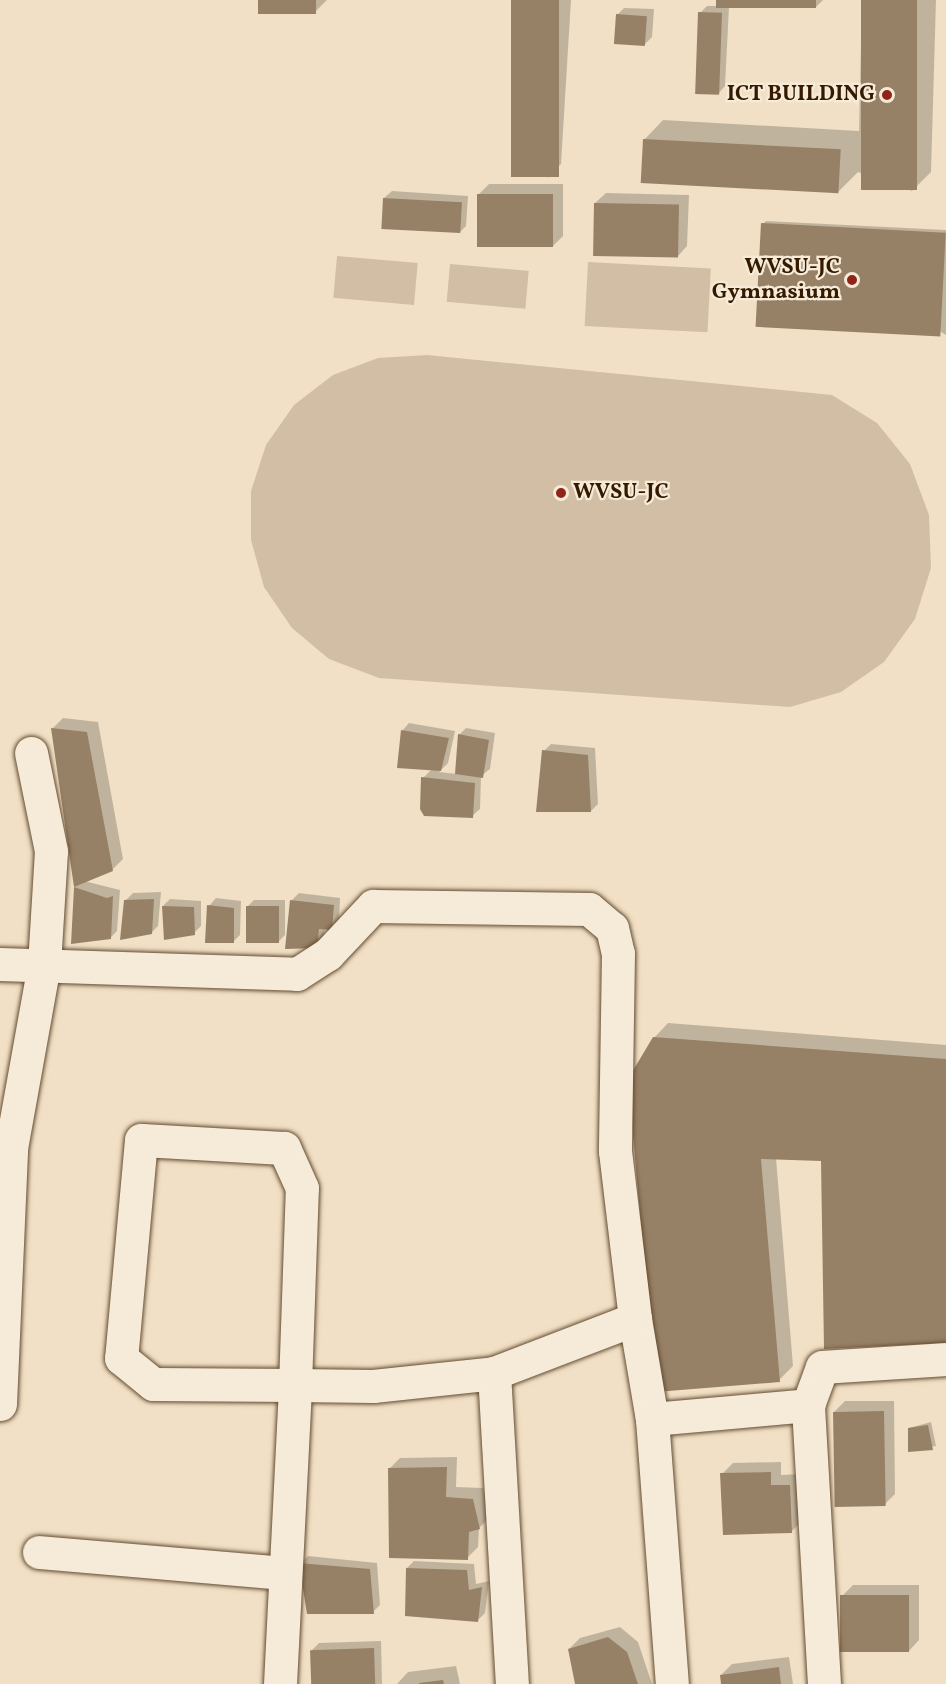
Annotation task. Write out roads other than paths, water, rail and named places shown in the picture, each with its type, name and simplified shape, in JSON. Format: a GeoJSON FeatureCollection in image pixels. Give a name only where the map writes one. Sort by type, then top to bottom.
{"type":"FeatureCollection","features":[{"type":"Feature","properties":{"kind":"street"},"geometry":{"type":"LineString","coordinates":[[0,1404],[11,1148],[44,965],[51,851],[31,753]]}},
{"type":"Feature","properties":{"kind":"street"},"geometry":{"type":"LineString","coordinates":[[0,964],[297,974],[328,954],[373,906],[589,909],[612,928],[618,953],[615,1151],[635,1320],[652,1419],[672,1684]]}},
{"type":"Feature","properties":{"kind":"street"},"geometry":{"type":"LineString","coordinates":[[279,1684],[295,1385],[302,1188],[284,1148],[141,1140],[121,1358],[153,1384],[295,1385],[373,1386],[494,1373],[635,1320]]}},
{"type":"Feature","properties":{"kind":"street"},"geometry":{"type":"LineString","coordinates":[[824,1684],[808,1406],[822,1367],[946,1359]]}},
{"type":"Feature","properties":{"kind":"street"},"geometry":{"type":"LineString","coordinates":[[494,1373],[512,1684]]}},
{"type":"Feature","properties":{"kind":"street"},"geometry":{"type":"LineString","coordinates":[[652,1419],[808,1406]]}},
{"type":"Feature","properties":{"kind":"street"},"geometry":{"type":"LineString","coordinates":[[39,1552],[285,1574]]}},
{"type":"Feature","properties":{"kind":"place","name":"ICT BUILDING"},"geometry":{"type":"Point","coordinates":[887,95]}},
{"type":"Feature","properties":{"kind":"place","name":"WVSU-JC Gymnasium"},"geometry":{"type":"Point","coordinates":[852,280]}},
{"type":"Feature","properties":{"kind":"place","name":"WVSU-JC"},"geometry":{"type":"Point","coordinates":[561,493]}}]}
